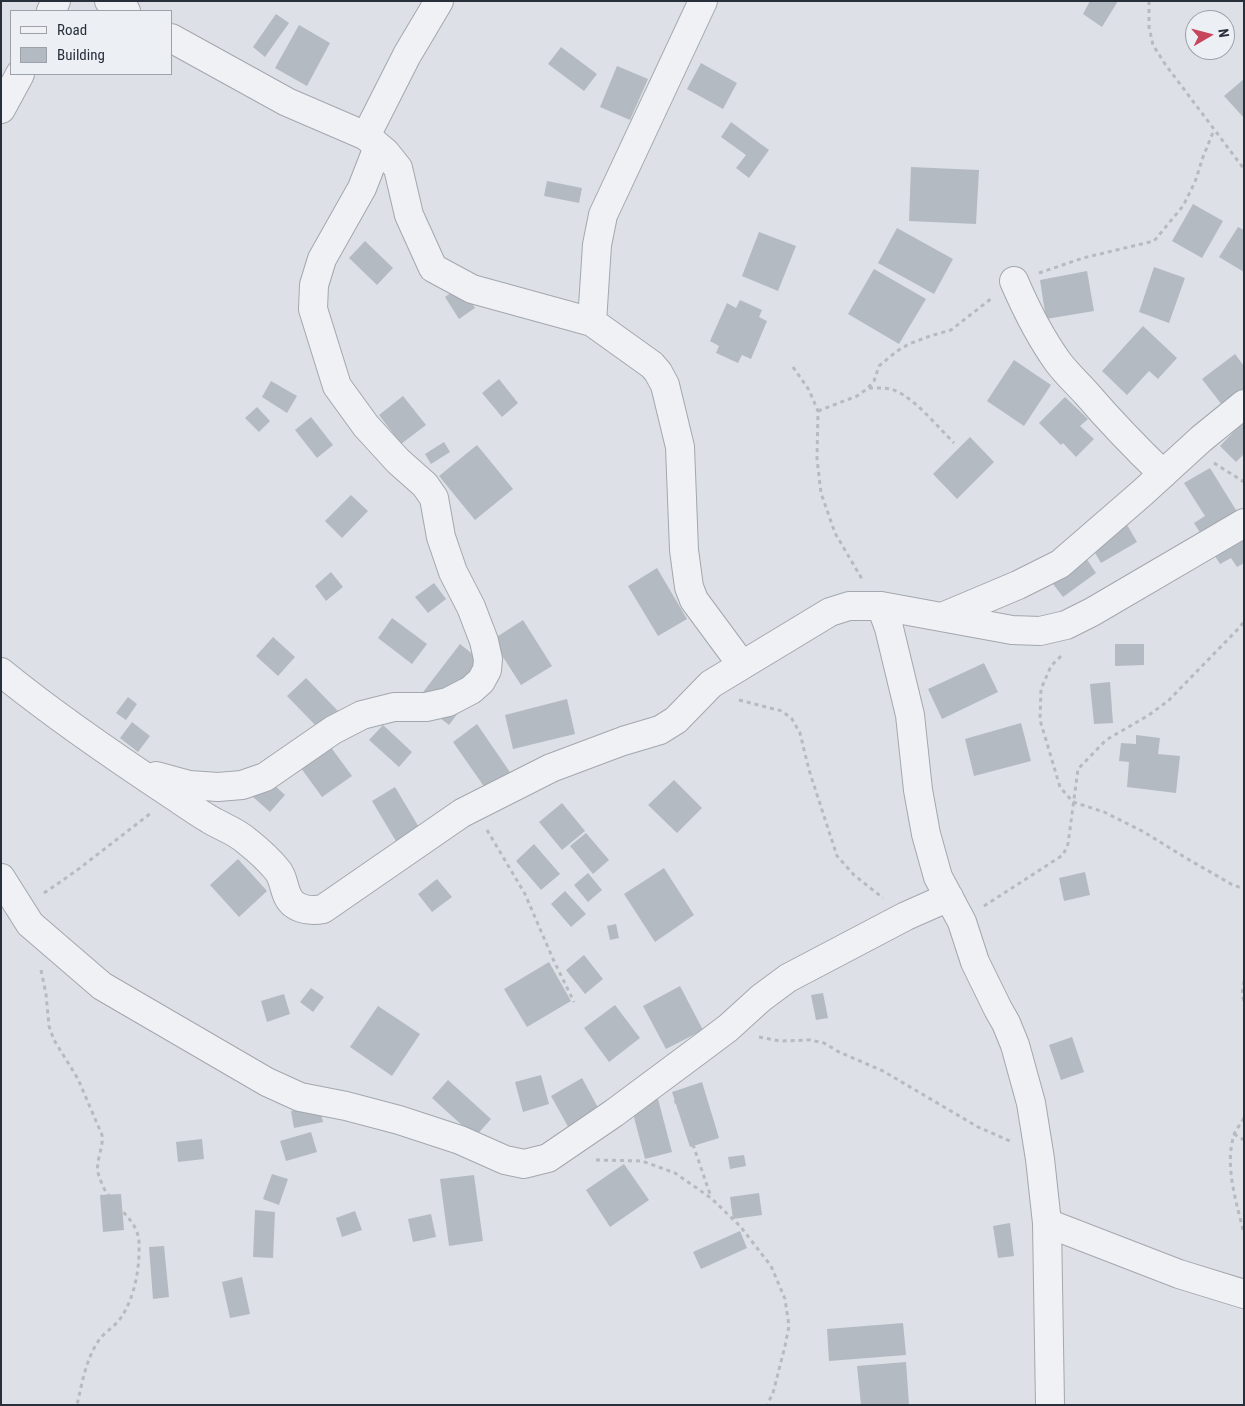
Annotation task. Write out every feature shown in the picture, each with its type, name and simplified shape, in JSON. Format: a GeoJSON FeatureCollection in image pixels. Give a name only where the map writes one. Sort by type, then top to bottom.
{"type":"FeatureCollection","features":[{"type":"Feature","properties":{"kind":"street"},"geometry":{"type":"LineString","coordinates":[[110,1],[124,10]]}},
{"type":"Feature","properties":{"kind":"street"},"geometry":{"type":"LineString","coordinates":[[135,770],[189,785],[218,787],[242,785],[265,777],[333,730],[362,715],[394,707],[426,707],[448,702],[471,690],[481,680],[486,670],[488,659],[484,640],[471,607],[453,572],[442,537],[434,498],[426,485],[398,461],[366,426],[338,386],[313,310],[314,285],[322,260],[362,188],[372,141],[407,55],[439,1]]}},
{"type":"Feature","properties":{"kind":"street"},"geometry":{"type":"LineString","coordinates":[[592,322],[597,246],[603,215],[703,1]]}},
{"type":"Feature","properties":{"kind":"street"},"geometry":{"type":"LineString","coordinates":[[172,39],[287,102],[372,141],[386,153],[398,168],[409,214],[433,268],[472,289],[592,322],[658,372],[665,385],[680,448],[684,550],[689,587],[694,600],[742,665]]}},
{"type":"Feature","properties":{"kind":"street"},"geometry":{"type":"LineString","coordinates":[[1,109],[19,75]]}},
{"type":"Feature","properties":{"kind":"street"},"geometry":{"type":"LineString","coordinates":[[1014,282],[1032,322],[1058,363],[1103,414],[1163,474]]}},
{"type":"Feature","properties":{"kind":"street"},"geometry":{"type":"LineString","coordinates":[[942,617],[1018,585],[1060,564],[1190,448],[1244,404]]}},
{"type":"Feature","properties":{"kind":"street"},"geometry":{"type":"LineString","coordinates":[[1,672],[49,711],[135,770],[210,820],[234,831],[249,842],[278,871],[284,881],[289,899],[301,908],[311,911],[323,909],[462,813],[551,768],[624,740],[660,730],[676,720],[711,684],[830,612],[849,606],[881,606],[1012,630],[1040,632],[1066,625],[1092,612],[1244,523]]}},
{"type":"Feature","properties":{"kind":"street"},"geometry":{"type":"LineString","coordinates":[[881,606],[889,628],[910,715],[918,790],[926,834],[938,877],[962,922],[975,962],[1006,1023],[1015,1045],[1031,1103],[1040,1158],[1047,1223],[1050,1405]]}},
{"type":"Feature","properties":{"kind":"street"},"geometry":{"type":"LineString","coordinates":[[1,878],[30,924],[102,986],[267,1082],[300,1097],[346,1106],[399,1120],[460,1140],[505,1160],[524,1164],[548,1158],[665,1077],[788,978],[906,916],[948,897]]}},
{"type":"Feature","properties":{"kind":"street"},"geometry":{"type":"LineString","coordinates":[[1047,1223],[1179,1274],[1244,1294]]}},
{"type":"Feature","properties":{"kind":"path"},"geometry":{"type":"LineString","coordinates":[[1149,1],[1149,27],[1153,45],[1165,64],[1244,169]]}},
{"type":"Feature","properties":{"kind":"path"},"geometry":{"type":"LineString","coordinates":[[818,411],[857,396],[874,381],[879,366],[885,360],[909,344],[951,330],[1014,282],[1083,258],[1154,241],[1183,206],[1195,182],[1214,130]]}},
{"type":"Feature","properties":{"kind":"path"},"geometry":{"type":"LineString","coordinates":[[793,367],[809,390],[818,411],[817,459],[821,493],[835,533],[860,576],[881,606]]}},
{"type":"Feature","properties":{"kind":"path"},"geometry":{"type":"LineString","coordinates":[[868,388],[888,388],[897,391],[911,401],[954,444]]}},
{"type":"Feature","properties":{"kind":"path"},"geometry":{"type":"LineString","coordinates":[[1190,448],[1244,482]]}},
{"type":"Feature","properties":{"kind":"path"},"geometry":{"type":"LineString","coordinates":[[962,922],[1063,855],[1068,844],[1078,769],[1106,740],[1149,715],[1168,701],[1244,621]]}},
{"type":"Feature","properties":{"kind":"path"},"geometry":{"type":"LineString","coordinates":[[1064,653],[1051,666],[1041,689],[1040,720],[1060,787],[1073,802],[1104,812],[1144,832],[1231,884],[1244,889]]}},
{"type":"Feature","properties":{"kind":"path"},"geometry":{"type":"LineString","coordinates":[[694,701],[730,698],[782,711],[792,719],[800,734],[809,770],[837,856],[854,874],[906,916]]}},
{"type":"Feature","properties":{"kind":"path"},"geometry":{"type":"LineString","coordinates":[[20,908],[76,871],[173,796]]}},
{"type":"Feature","properties":{"kind":"path"},"geometry":{"type":"LineString","coordinates":[[474,808],[525,894],[574,1002]]}},
{"type":"Feature","properties":{"kind":"path"},"geometry":{"type":"LineString","coordinates":[[40,969],[46,994],[49,1026],[54,1040],[65,1055],[78,1079],[102,1135],[103,1143],[98,1172],[106,1192],[130,1219],[137,1230],[139,1242],[138,1263],[131,1300],[120,1319],[99,1340],[86,1366],[77,1405]]}},
{"type":"Feature","properties":{"kind":"path"},"geometry":{"type":"LineString","coordinates":[[1244,981],[1242,995],[1244,1002]]}},
{"type":"Feature","properties":{"kind":"path"},"geometry":{"type":"LineString","coordinates":[[728,1028],[761,1038],[780,1041],[810,1040],[824,1043],[839,1052],[883,1071],[978,1127],[1003,1137],[1040,1158]]}},
{"type":"Feature","properties":{"kind":"path"},"geometry":{"type":"LineString","coordinates":[[665,1077],[686,1124],[711,1198]]}},
{"type":"Feature","properties":{"kind":"path"},"geometry":{"type":"LineString","coordinates":[[1244,1118],[1234,1134],[1231,1166],[1233,1188],[1244,1234]]}},
{"type":"Feature","properties":{"kind":"path"},"geometry":{"type":"LineString","coordinates":[[1234,1134],[1244,1140]]}},
{"type":"Feature","properties":{"kind":"path"},"geometry":{"type":"LineString","coordinates":[[592,1160],[642,1161],[675,1174],[711,1198],[740,1226],[771,1266],[785,1299],[789,1326],[773,1393],[767,1405]]}},
{"type":"Feature","properties":{"kind":"building"},"geometry":{"type":"Polygon","coordinates":[[[1090,1],[1118,1],[1102,27],[1083,14],[1090,1]]]}},
{"type":"Feature","properties":{"kind":"building"},"geometry":{"type":"Polygon","coordinates":[[[276,14],[289,23],[265,57],[253,47],[276,14]]]}},
{"type":"Feature","properties":{"kind":"building"},"geometry":{"type":"Polygon","coordinates":[[[299,25],[330,43],[307,86],[275,68],[299,25]]]}},
{"type":"Feature","properties":{"kind":"building"},"geometry":{"type":"Polygon","coordinates":[[[561,47],[597,74],[584,91],[548,64],[561,47]]]}},
{"type":"Feature","properties":{"kind":"building"},"geometry":{"type":"Polygon","coordinates":[[[701,63],[737,83],[723,109],[687,89],[701,63]]]}},
{"type":"Feature","properties":{"kind":"building"},"geometry":{"type":"Polygon","coordinates":[[[617,66],[648,79],[630,120],[600,107],[617,66]]]}},
{"type":"Feature","properties":{"kind":"building"},"geometry":{"type":"Polygon","coordinates":[[[1244,79],[1244,118],[1224,96],[1244,79]]]}},
{"type":"Feature","properties":{"kind":"building"},"geometry":{"type":"Polygon","coordinates":[[[731,122],[769,150],[749,178],[736,168],[746,155],[721,137],[731,122]]]}},
{"type":"Feature","properties":{"kind":"building"},"geometry":{"type":"Polygon","coordinates":[[[911,167],[979,170],[976,224],[909,221],[911,167]]]}},
{"type":"Feature","properties":{"kind":"building"},"geometry":{"type":"Polygon","coordinates":[[[547,181],[582,188],[579,203],[544,196],[547,181]]]}},
{"type":"Feature","properties":{"kind":"building"},"geometry":{"type":"Polygon","coordinates":[[[1193,204],[1223,221],[1202,258],[1172,241],[1193,204]]]}},
{"type":"Feature","properties":{"kind":"building"},"geometry":{"type":"Polygon","coordinates":[[[1238,227],[1244,230],[1244,272],[1219,257],[1238,227]]]}},
{"type":"Feature","properties":{"kind":"building"},"geometry":{"type":"Polygon","coordinates":[[[897,228],[953,259],[934,294],[878,263],[897,228]]]}},
{"type":"Feature","properties":{"kind":"building"},"geometry":{"type":"Polygon","coordinates":[[[759,232],[796,246],[778,291],[742,276],[759,232]]]}},
{"type":"Feature","properties":{"kind":"building"},"geometry":{"type":"Polygon","coordinates":[[[365,241],[393,268],[377,285],[349,258],[365,241]]]}},
{"type":"Feature","properties":{"kind":"building"},"geometry":{"type":"Polygon","coordinates":[[[1154,267],[1185,278],[1169,323],[1139,312],[1154,267]]]}},
{"type":"Feature","properties":{"kind":"building"},"geometry":{"type":"Polygon","coordinates":[[[874,269],[926,299],[899,344],[848,314],[874,269]]]}},
{"type":"Feature","properties":{"kind":"building"},"geometry":{"type":"Polygon","coordinates":[[[1087,271],[1094,311],[1046,319],[1040,280],[1087,271]]]}},
{"type":"Feature","properties":{"kind":"building"},"geometry":{"type":"Polygon","coordinates":[[[461,286],[475,308],[459,319],[445,297],[461,286]]]}},
{"type":"Feature","properties":{"kind":"building"},"geometry":{"type":"Polygon","coordinates":[[[740,300],[762,310],[759,317],[767,321],[751,359],[742,355],[738,363],[716,353],[719,346],[710,341],[727,303],[736,308],[740,300]]]}},
{"type":"Feature","properties":{"kind":"building"},"geometry":{"type":"Polygon","coordinates":[[[1143,326],[1177,358],[1158,379],[1149,371],[1127,395],[1102,371],[1143,326]]]}},
{"type":"Feature","properties":{"kind":"building"},"geometry":{"type":"Polygon","coordinates":[[[1235,354],[1244,366],[1244,389],[1222,405],[1202,379],[1235,354]]]}},
{"type":"Feature","properties":{"kind":"building"},"geometry":{"type":"Polygon","coordinates":[[[1014,360],[1051,385],[1024,426],[987,401],[1014,360]]]}},
{"type":"Feature","properties":{"kind":"building"},"geometry":{"type":"Polygon","coordinates":[[[499,379],[518,403],[502,417],[482,393],[499,379]]]}},
{"type":"Feature","properties":{"kind":"building"},"geometry":{"type":"Polygon","coordinates":[[[271,381],[297,396],[287,413],[262,397],[271,381]]]}},
{"type":"Feature","properties":{"kind":"building"},"geometry":{"type":"Polygon","coordinates":[[[403,396],[426,425],[401,444],[379,415],[403,396]]]}},
{"type":"Feature","properties":{"kind":"building"},"geometry":{"type":"Polygon","coordinates":[[[1065,397],[1088,419],[1080,426],[1094,439],[1076,457],[1063,443],[1061,445],[1039,423],[1065,397]]]}},
{"type":"Feature","properties":{"kind":"building"},"geometry":{"type":"Polygon","coordinates":[[[257,407],[270,421],[259,432],[245,418],[257,407]]]}},
{"type":"Feature","properties":{"kind":"building"},"geometry":{"type":"Polygon","coordinates":[[[311,417],[333,445],[317,458],[295,430],[311,417]]]}},
{"type":"Feature","properties":{"kind":"building"},"geometry":{"type":"Polygon","coordinates":[[[1244,421],[1244,454],[1236,462],[1220,446],[1244,421]]]}},
{"type":"Feature","properties":{"kind":"building"},"geometry":{"type":"Polygon","coordinates":[[[970,437],[994,462],[957,499],[933,474],[970,437]]]}},
{"type":"Feature","properties":{"kind":"building"},"geometry":{"type":"Polygon","coordinates":[[[444,442],[450,452],[431,464],[425,454],[444,442]]]}},
{"type":"Feature","properties":{"kind":"building"},"geometry":{"type":"Polygon","coordinates":[[[477,445],[513,489],[475,520],[439,476],[477,445]]]}},
{"type":"Feature","properties":{"kind":"building"},"geometry":{"type":"Polygon","coordinates":[[[1210,468],[1244,523],[1244,563],[1237,567],[1231,558],[1220,564],[1194,523],[1205,516],[1184,483],[1210,468]]]}},
{"type":"Feature","properties":{"kind":"building"},"geometry":{"type":"Polygon","coordinates":[[[351,495],[368,511],[342,538],[325,521],[351,495]]]}},
{"type":"Feature","properties":{"kind":"building"},"geometry":{"type":"Polygon","coordinates":[[[1126,523],[1137,542],[1101,563],[1090,544],[1126,523]]]}},
{"type":"Feature","properties":{"kind":"building"},"geometry":{"type":"Polygon","coordinates":[[[1084,555],[1096,573],[1063,597],[1050,580],[1084,555]]]}},
{"type":"Feature","properties":{"kind":"building"},"geometry":{"type":"Polygon","coordinates":[[[657,568],[687,619],[658,636],[628,586],[657,568]]]}},
{"type":"Feature","properties":{"kind":"building"},"geometry":{"type":"Polygon","coordinates":[[[331,572],[343,587],[326,601],[315,586],[331,572]]]}},
{"type":"Feature","properties":{"kind":"building"},"geometry":{"type":"Polygon","coordinates":[[[434,583],[446,599],[428,613],[415,597],[434,583]]]}},
{"type":"Feature","properties":{"kind":"building"},"geometry":{"type":"Polygon","coordinates":[[[392,618],[427,644],[412,664],[378,638],[392,618]]]}},
{"type":"Feature","properties":{"kind":"building"},"geometry":{"type":"Polygon","coordinates":[[[523,620],[552,666],[521,685],[492,640],[523,620]]]}},
{"type":"Feature","properties":{"kind":"building"},"geometry":{"type":"Polygon","coordinates":[[[273,637],[295,657],[278,676],[256,656],[273,637]]]}},
{"type":"Feature","properties":{"kind":"building"},"geometry":{"type":"Polygon","coordinates":[[[460,644],[491,669],[449,725],[417,700],[460,644]]]}},
{"type":"Feature","properties":{"kind":"building"},"geometry":{"type":"Polygon","coordinates":[[[1115,644],[1144,644],[1144,665],[1115,666],[1115,644]]]}},
{"type":"Feature","properties":{"kind":"building"},"geometry":{"type":"Polygon","coordinates":[[[984,663],[998,692],[942,719],[928,689],[984,663]]]}},
{"type":"Feature","properties":{"kind":"building"},"geometry":{"type":"Polygon","coordinates":[[[306,678],[338,711],[319,729],[287,696],[306,678]]]}},
{"type":"Feature","properties":{"kind":"building"},"geometry":{"type":"Polygon","coordinates":[[[1110,682],[1113,723],[1094,724],[1090,684],[1110,682]]]}},
{"type":"Feature","properties":{"kind":"building"},"geometry":{"type":"Polygon","coordinates":[[[128,697],[137,704],[126,720],[116,713],[128,697]]]}},
{"type":"Feature","properties":{"kind":"building"},"geometry":{"type":"Polygon","coordinates":[[[567,699],[575,734],[513,749],[505,715],[567,699]]]}},
{"type":"Feature","properties":{"kind":"building"},"geometry":{"type":"Polygon","coordinates":[[[132,722],[150,736],[138,752],[120,738],[132,722]]]}},
{"type":"Feature","properties":{"kind":"building"},"geometry":{"type":"Polygon","coordinates":[[[1021,723],[1031,761],[974,776],[965,739],[1021,723]]]}},
{"type":"Feature","properties":{"kind":"building"},"geometry":{"type":"Polygon","coordinates":[[[477,724],[516,781],[492,798],[453,742],[477,724]]]}},
{"type":"Feature","properties":{"kind":"building"},"geometry":{"type":"Polygon","coordinates":[[[383,725],[412,752],[399,767],[369,740],[383,725]]]}},
{"type":"Feature","properties":{"kind":"building"},"geometry":{"type":"Polygon","coordinates":[[[1136,735],[1160,738],[1158,754],[1180,756],[1176,793],[1127,787],[1129,762],[1119,761],[1121,743],[1136,744],[1136,735]]]}},
{"type":"Feature","properties":{"kind":"building"},"geometry":{"type":"Polygon","coordinates":[[[327,742],[352,776],[322,797],[298,764],[327,742]]]}},
{"type":"Feature","properties":{"kind":"building"},"geometry":{"type":"Polygon","coordinates":[[[269,780],[285,795],[270,812],[253,797],[269,780]]]}},
{"type":"Feature","properties":{"kind":"building"},"geometry":{"type":"Polygon","coordinates":[[[674,780],[702,808],[677,833],[648,805],[674,780]]]}},
{"type":"Feature","properties":{"kind":"building"},"geometry":{"type":"Polygon","coordinates":[[[395,787],[423,834],[400,848],[372,801],[395,787]]]}},
{"type":"Feature","properties":{"kind":"building"},"geometry":{"type":"Polygon","coordinates":[[[562,803],[585,831],[562,850],[539,822],[562,803]]]}},
{"type":"Feature","properties":{"kind":"building"},"geometry":{"type":"Polygon","coordinates":[[[586,833],[609,860],[593,874],[570,846],[586,833]]]}},
{"type":"Feature","properties":{"kind":"building"},"geometry":{"type":"Polygon","coordinates":[[[534,844],[560,874],[541,890],[516,861],[534,844]]]}},
{"type":"Feature","properties":{"kind":"building"},"geometry":{"type":"Polygon","coordinates":[[[238,859],[267,891],[239,917],[210,885],[238,859]]]}},
{"type":"Feature","properties":{"kind":"building"},"geometry":{"type":"Polygon","coordinates":[[[664,868],[694,915],[655,942],[624,894],[664,868]]]}},
{"type":"Feature","properties":{"kind":"building"},"geometry":{"type":"Polygon","coordinates":[[[1085,872],[1090,895],[1064,901],[1059,878],[1085,872]]]}},
{"type":"Feature","properties":{"kind":"building"},"geometry":{"type":"Polygon","coordinates":[[[588,873],[602,890],[588,902],[574,885],[588,873]]]}},
{"type":"Feature","properties":{"kind":"building"},"geometry":{"type":"Polygon","coordinates":[[[437,879],[452,897],[432,912],[418,894],[437,879]]]}},
{"type":"Feature","properties":{"kind":"building"},"geometry":{"type":"Polygon","coordinates":[[[565,891],[586,914],[571,927],[551,904],[565,891]]]}},
{"type":"Feature","properties":{"kind":"building"},"geometry":{"type":"Polygon","coordinates":[[[616,924],[619,938],[610,940],[607,926],[616,924]]]}},
{"type":"Feature","properties":{"kind":"building"},"geometry":{"type":"Polygon","coordinates":[[[584,955],[603,979],[585,994],[566,970],[584,955]]]}},
{"type":"Feature","properties":{"kind":"building"},"geometry":{"type":"Polygon","coordinates":[[[549,962],[571,1001],[527,1027],[504,989],[549,962]]]}},
{"type":"Feature","properties":{"kind":"building"},"geometry":{"type":"Polygon","coordinates":[[[680,986],[703,1030],[666,1049],[643,1006],[680,986]]]}},
{"type":"Feature","properties":{"kind":"building"},"geometry":{"type":"Polygon","coordinates":[[[311,988],[324,997],[313,1012],[300,1002],[311,988]]]}},
{"type":"Feature","properties":{"kind":"building"},"geometry":{"type":"Polygon","coordinates":[[[823,993],[828,1018],[816,1020],[811,995],[823,993]]]}},
{"type":"Feature","properties":{"kind":"building"},"geometry":{"type":"Polygon","coordinates":[[[284,994],[290,1014],[267,1022],[261,1001],[284,994]]]}},
{"type":"Feature","properties":{"kind":"building"},"geometry":{"type":"Polygon","coordinates":[[[615,1005],[640,1038],[609,1062],[584,1028],[615,1005]]]}},
{"type":"Feature","properties":{"kind":"building"},"geometry":{"type":"Polygon","coordinates":[[[378,1006],[420,1034],[392,1076],[350,1047],[378,1006]]]}},
{"type":"Feature","properties":{"kind":"building"},"geometry":{"type":"Polygon","coordinates":[[[1072,1037],[1084,1072],[1061,1080],[1049,1045],[1072,1037]]]}},
{"type":"Feature","properties":{"kind":"building"},"geometry":{"type":"Polygon","coordinates":[[[541,1075],[549,1104],[523,1112],[515,1082],[541,1075]]]}},
{"type":"Feature","properties":{"kind":"building"},"geometry":{"type":"Polygon","coordinates":[[[582,1078],[602,1115],[571,1132],[551,1096],[582,1078]]]}},
{"type":"Feature","properties":{"kind":"building"},"geometry":{"type":"Polygon","coordinates":[[[448,1080],[491,1119],[475,1137],[432,1098],[448,1080]]]}},
{"type":"Feature","properties":{"kind":"building"},"geometry":{"type":"Polygon","coordinates":[[[702,1082],[719,1138],[690,1147],[672,1092],[702,1082]]]}},
{"type":"Feature","properties":{"kind":"building"},"geometry":{"type":"Polygon","coordinates":[[[658,1099],[672,1152],[645,1159],[631,1106],[658,1099]]]}},
{"type":"Feature","properties":{"kind":"building"},"geometry":{"type":"Polygon","coordinates":[[[319,1105],[323,1122],[294,1128],[291,1111],[319,1105]]]}},
{"type":"Feature","properties":{"kind":"building"},"geometry":{"type":"Polygon","coordinates":[[[311,1132],[317,1152],[286,1161],[280,1141],[311,1132]]]}},
{"type":"Feature","properties":{"kind":"building"},"geometry":{"type":"Polygon","coordinates":[[[202,1139],[204,1159],[178,1162],[176,1142],[202,1139]]]}},
{"type":"Feature","properties":{"kind":"building"},"geometry":{"type":"Polygon","coordinates":[[[744,1155],[746,1166],[730,1169],[728,1157],[744,1155]]]}},
{"type":"Feature","properties":{"kind":"building"},"geometry":{"type":"Polygon","coordinates":[[[624,1164],[649,1200],[610,1227],[586,1190],[624,1164]]]}},
{"type":"Feature","properties":{"kind":"building"},"geometry":{"type":"Polygon","coordinates":[[[272,1174],[288,1179],[279,1205],[263,1199],[272,1174]]]}},
{"type":"Feature","properties":{"kind":"building"},"geometry":{"type":"Polygon","coordinates":[[[474,1175],[483,1241],[449,1246],[440,1179],[474,1175]]]}},
{"type":"Feature","properties":{"kind":"building"},"geometry":{"type":"Polygon","coordinates":[[[759,1193],[762,1215],[733,1219],[730,1197],[759,1193]]]}},
{"type":"Feature","properties":{"kind":"building"},"geometry":{"type":"Polygon","coordinates":[[[121,1194],[124,1230],[103,1232],[100,1195],[121,1194]]]}},
{"type":"Feature","properties":{"kind":"building"},"geometry":{"type":"Polygon","coordinates":[[[255,1210],[275,1212],[273,1258],[253,1257],[255,1210]]]}},
{"type":"Feature","properties":{"kind":"building"},"geometry":{"type":"Polygon","coordinates":[[[355,1211],[362,1230],[342,1237],[336,1218],[355,1211]]]}},
{"type":"Feature","properties":{"kind":"building"},"geometry":{"type":"Polygon","coordinates":[[[431,1214],[436,1237],[413,1242],[408,1219],[431,1214]]]}},
{"type":"Feature","properties":{"kind":"building"},"geometry":{"type":"Polygon","coordinates":[[[1010,1223],[1014,1256],[998,1258],[993,1226],[1010,1223]]]}},
{"type":"Feature","properties":{"kind":"building"},"geometry":{"type":"Polygon","coordinates":[[[740,1231],[747,1248],[701,1269],[693,1252],[740,1231]]]}},
{"type":"Feature","properties":{"kind":"building"},"geometry":{"type":"Polygon","coordinates":[[[164,1246],[169,1297],[153,1299],[149,1247],[164,1246]]]}},
{"type":"Feature","properties":{"kind":"building"},"geometry":{"type":"Polygon","coordinates":[[[242,1277],[250,1314],[230,1318],[222,1282],[242,1277]]]}},
{"type":"Feature","properties":{"kind":"building"},"geometry":{"type":"Polygon","coordinates":[[[903,1323],[906,1355],[829,1361],[827,1329],[903,1323]]]}},
{"type":"Feature","properties":{"kind":"building"},"geometry":{"type":"Polygon","coordinates":[[[906,1362],[909,1405],[861,1405],[857,1366],[906,1362]]]}}]}
